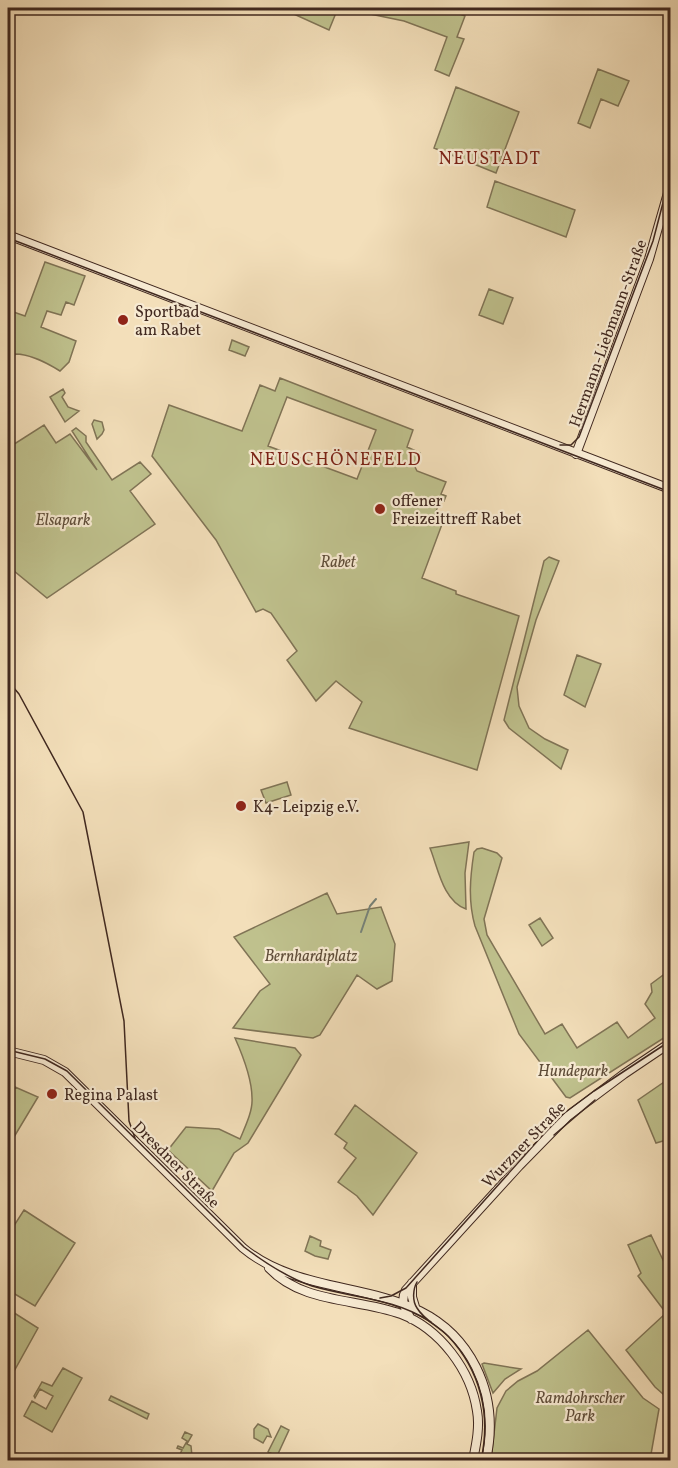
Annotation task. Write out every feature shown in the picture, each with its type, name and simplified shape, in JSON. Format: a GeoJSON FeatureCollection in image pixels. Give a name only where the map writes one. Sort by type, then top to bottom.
{"type":"FeatureCollection","features":[{"type":"Feature","properties":{"kind":"main road","name":"Hermann-Liebmann-Straße"},"geometry":{"type":"LineString","coordinates":[[576,454],[649,259],[661,224],[670,186]]}},
{"type":"Feature","properties":{"kind":"main road"},"geometry":{"type":"LineString","coordinates":[[8,236],[670,489]]}},
{"type":"Feature","properties":{"kind":"main road","name":"Wurzner Straße"},"geometry":{"type":"LineString","coordinates":[[402,1301],[406,1290],[412,1287],[519,1166],[568,1116],[670,1043]]}},
{"type":"Feature","properties":{"kind":"main road","name":"Dresdner Straße"},"geometry":{"type":"LineString","coordinates":[[8,1051],[44,1060],[57,1066],[71,1077],[243,1248],[280,1279],[303,1291],[382,1309],[411,1319]]}},
{"type":"Feature","properties":{"kind":"main road","name":"Dresdner Straße"},"geometry":{"type":"LineString","coordinates":[[266,1265],[296,1276],[402,1301],[428,1315],[458,1339],[479,1372],[489,1407],[490,1423],[486,1461]]}},
{"type":"Feature","properties":{"kind":"main road"},"geometry":{"type":"LineString","coordinates":[[412,1287],[415,1307]]}},
{"type":"Feature","properties":{"kind":"main road"},"geometry":{"type":"LineString","coordinates":[[382,1309],[402,1301],[411,1319],[439,1339],[456,1358],[467,1378],[477,1411],[477,1435],[472,1461]]}},
{"type":"Feature","properties":{"kind":"green space"},"geometry":{"type":"Polygon","coordinates":[[[301,8],[338,8],[329,30],[287,11],[301,8]]]}},
{"type":"Feature","properties":{"kind":"green space"},"geometry":{"type":"Polygon","coordinates":[[[341,8],[445,8],[465,16],[457,37],[464,39],[449,76],[435,70],[447,37],[404,21],[341,8]]]}},
{"type":"Feature","properties":{"kind":"green space"},"geometry":{"type":"Polygon","coordinates":[[[598,69],[629,81],[618,106],[601,99],[590,128],[578,123],[598,69]]]}},
{"type":"Feature","properties":{"kind":"green space"},"geometry":{"type":"Polygon","coordinates":[[[456,87],[519,112],[496,173],[434,148],[456,87]]]}},
{"type":"Feature","properties":{"kind":"green space"},"geometry":{"type":"Polygon","coordinates":[[[495,181],[575,210],[566,237],[487,207],[495,181]]]}},
{"type":"Feature","properties":{"kind":"green space"},"geometry":{"type":"Polygon","coordinates":[[[45,262],[85,276],[74,305],[66,302],[61,315],[47,311],[41,327],[76,341],[69,362],[60,371],[33,357],[15,354],[8,375],[8,310],[25,316],[45,262]]]}},
{"type":"Feature","properties":{"kind":"green space"},"geometry":{"type":"Polygon","coordinates":[[[489,289],[513,298],[503,324],[479,315],[489,289]]]}},
{"type":"Feature","properties":{"kind":"green space"},"geometry":{"type":"Polygon","coordinates":[[[232,340],[249,347],[245,356],[229,350],[232,340]]]}},
{"type":"Feature","properties":{"kind":"green space","name":"Rabet"},"geometry":{"type":"Polygon","coordinates":[[[280,378],[413,430],[407,447],[420,453],[415,467],[417,471],[446,482],[441,494],[446,496],[444,501],[440,499],[435,515],[444,519],[422,578],[456,591],[456,594],[519,616],[477,770],[349,728],[362,702],[336,681],[316,701],[287,660],[297,651],[271,613],[263,609],[256,612],[216,540],[152,456],[169,405],[242,431],[260,385],[275,391],[280,378]],[[287,397],[268,446],[357,479],[376,430],[287,397]]]}},
{"type":"Feature","properties":{"kind":"green space"},"geometry":{"type":"Polygon","coordinates":[[[63,389],[65,393],[62,397],[68,407],[79,411],[65,422],[50,397],[63,389]]]}},
{"type":"Feature","properties":{"kind":"green space"},"geometry":{"type":"Polygon","coordinates":[[[94,420],[102,422],[104,430],[97,439],[92,424],[94,420]]]}},
{"type":"Feature","properties":{"kind":"green space","name":"Elsapark"},"geometry":{"type":"Polygon","coordinates":[[[44,425],[56,443],[70,434],[97,470],[72,431],[76,428],[86,436],[86,442],[112,480],[140,462],[151,474],[130,491],[155,524],[47,598],[14,571],[8,571],[8,448],[44,425]]]}},
{"type":"Feature","properties":{"kind":"green space"},"geometry":{"type":"Polygon","coordinates":[[[549,557],[559,561],[536,620],[517,687],[519,706],[529,728],[568,750],[561,769],[509,728],[504,720],[544,561],[549,557]]]}},
{"type":"Feature","properties":{"kind":"green space"},"geometry":{"type":"Polygon","coordinates":[[[577,655],[601,664],[585,707],[564,695],[577,655]]]}},
{"type":"Feature","properties":{"kind":"green space"},"geometry":{"type":"Polygon","coordinates":[[[287,782],[291,795],[266,803],[261,790],[287,782]]]}},
{"type":"Feature","properties":{"kind":"green space"},"geometry":{"type":"Polygon","coordinates":[[[469,842],[465,873],[466,909],[458,905],[447,891],[430,848],[469,842]]]}},
{"type":"Feature","properties":{"kind":"green space","name":"Hundepark"},"geometry":{"type":"Polygon","coordinates":[[[482,848],[497,853],[502,858],[484,919],[487,935],[545,1034],[562,1024],[577,1048],[617,1022],[628,1038],[655,1018],[645,1004],[652,992],[651,984],[670,970],[670,1034],[570,1098],[566,1097],[519,1034],[475,926],[470,889],[471,871],[474,852],[482,848]]]}},
{"type":"Feature","properties":{"kind":"green space","name":"Bernhardiplatz"},"geometry":{"type":"Polygon","coordinates":[[[327,893],[337,914],[381,907],[395,944],[392,981],[377,989],[357,975],[320,1035],[313,1038],[233,1028],[260,991],[270,984],[234,937],[327,893]]]}},
{"type":"Feature","properties":{"kind":"green space"},"geometry":{"type":"Polygon","coordinates":[[[540,918],[553,938],[542,946],[529,925],[540,918]]]}},
{"type":"Feature","properties":{"kind":"green space"},"geometry":{"type":"Polygon","coordinates":[[[235,1038],[295,1048],[301,1055],[248,1143],[234,1153],[212,1191],[168,1150],[186,1127],[219,1129],[240,1139],[250,1114],[252,1090],[249,1075],[235,1038]]]}},
{"type":"Feature","properties":{"kind":"green space"},"geometry":{"type":"Polygon","coordinates":[[[667,1080],[670,1086],[670,1139],[656,1143],[638,1100],[667,1080]]]}},
{"type":"Feature","properties":{"kind":"green space"},"geometry":{"type":"Polygon","coordinates":[[[15,1087],[38,1097],[8,1147],[8,1111],[11,1104],[8,1102],[15,1087]]]}},
{"type":"Feature","properties":{"kind":"green space"},"geometry":{"type":"Polygon","coordinates":[[[355,1105],[417,1153],[373,1215],[357,1196],[338,1182],[356,1158],[344,1148],[347,1143],[335,1134],[355,1105]]]}},
{"type":"Feature","properties":{"kind":"green space"},"geometry":{"type":"Polygon","coordinates":[[[24,1210],[75,1243],[35,1306],[8,1290],[8,1235],[24,1210]]]}},
{"type":"Feature","properties":{"kind":"green space"},"geometry":{"type":"Polygon","coordinates":[[[651,1235],[664,1262],[670,1259],[670,1400],[655,1387],[626,1350],[666,1313],[638,1276],[641,1273],[628,1245],[651,1235]]]}},
{"type":"Feature","properties":{"kind":"green space"},"geometry":{"type":"Polygon","coordinates":[[[310,1236],[321,1241],[320,1246],[331,1250],[328,1259],[305,1251],[310,1236]]]}},
{"type":"Feature","properties":{"kind":"green space"},"geometry":{"type":"Polygon","coordinates":[[[8,1309],[38,1328],[8,1382],[8,1309]]]}},
{"type":"Feature","properties":{"kind":"green space","name":"Ramdohrscher Park"},"geometry":{"type":"Polygon","coordinates":[[[588,1330],[643,1398],[659,1409],[650,1460],[491,1460],[497,1408],[506,1391],[518,1381],[537,1371],[588,1330]]]}},
{"type":"Feature","properties":{"kind":"green space"},"geometry":{"type":"Polygon","coordinates":[[[482,1364],[521,1369],[505,1379],[493,1393],[482,1364]]]}},
{"type":"Feature","properties":{"kind":"green space"},"geometry":{"type":"Polygon","coordinates":[[[63,1368],[82,1378],[52,1432],[24,1416],[32,1401],[46,1409],[53,1396],[40,1389],[35,1398],[34,1396],[42,1382],[52,1386],[63,1368]]]}},
{"type":"Feature","properties":{"kind":"green space"},"geometry":{"type":"Polygon","coordinates":[[[111,1396],[149,1414],[147,1419],[109,1400],[111,1396]]]}},
{"type":"Feature","properties":{"kind":"green space"},"geometry":{"type":"Polygon","coordinates":[[[258,1424],[268,1429],[271,1437],[267,1436],[263,1443],[254,1438],[254,1429],[258,1424]]]}},
{"type":"Feature","properties":{"kind":"green space"},"geometry":{"type":"Polygon","coordinates":[[[281,1426],[289,1430],[277,1456],[268,1452],[281,1426]]]}},
{"type":"Feature","properties":{"kind":"green space"},"geometry":{"type":"Polygon","coordinates":[[[185,1432],[192,1435],[187,1444],[191,1446],[192,1456],[189,1460],[177,1460],[182,1450],[177,1448],[178,1446],[183,1448],[187,1441],[182,1438],[185,1432]]]}},
{"type":"Feature","properties":{"kind":"green space"},"geometry":{"type":"Polygon","coordinates":[[[8,1451],[11,1452],[48,1460],[8,1460],[8,1451]]]}},
{"type":"Feature","properties":{"kind":"waterway"},"geometry":{"type":"LineString","coordinates":[[361,932],[370,906],[376,899]]}},
{"type":"Feature","properties":{"kind":"tram line"},"geometry":{"type":"LineString","coordinates":[[560,445],[571,445],[579,437],[653,241],[670,176]]}},
{"type":"Feature","properties":{"kind":"tram line"},"geometry":{"type":"LineString","coordinates":[[8,238],[670,492]]}},
{"type":"Feature","properties":{"kind":"tram line"},"geometry":{"type":"LineString","coordinates":[[8,681],[19,694],[83,812],[124,1021],[129,1121],[135,1138]]}},
{"type":"Feature","properties":{"kind":"tram line"},"geometry":{"type":"LineString","coordinates":[[380,1298],[391,1296],[406,1288],[559,1117],[670,1041]]}},
{"type":"Feature","properties":{"kind":"tram line"},"geometry":{"type":"LineString","coordinates":[[8,1050],[45,1059],[67,1071],[244,1247],[268,1264],[312,1286],[388,1303],[431,1322]]}},
{"type":"Feature","properties":{"kind":"tram line"},"geometry":{"type":"LineString","coordinates":[[554,1135],[595,1100]]}},
{"type":"Feature","properties":{"kind":"tram line"},"geometry":{"type":"LineString","coordinates":[[417,1282],[414,1295],[417,1308],[448,1336],[476,1379],[484,1410],[485,1427],[481,1460]]}},
{"type":"Feature","properties":{"kind":"place","name":"Sportbad am Rabet"},"geometry":{"type":"Point","coordinates":[123,320]}},
{"type":"Feature","properties":{"kind":"place","name":"offener Freizeittreff Rabet"},"geometry":{"type":"Point","coordinates":[380,509]}},
{"type":"Feature","properties":{"kind":"place","name":"K4- Leipzig e.V."},"geometry":{"type":"Point","coordinates":[241,806]}},
{"type":"Feature","properties":{"kind":"place","name":"Regina Palast"},"geometry":{"type":"Point","coordinates":[52,1094]}},
{"type":"Feature","properties":{"kind":"district","name":"NEUSTADT"},"geometry":{"type":"Point","coordinates":[490,158]}},
{"type":"Feature","properties":{"kind":"district","name":"NEUSCHÖNEFELD"},"geometry":{"type":"Point","coordinates":[336,459]}}]}
